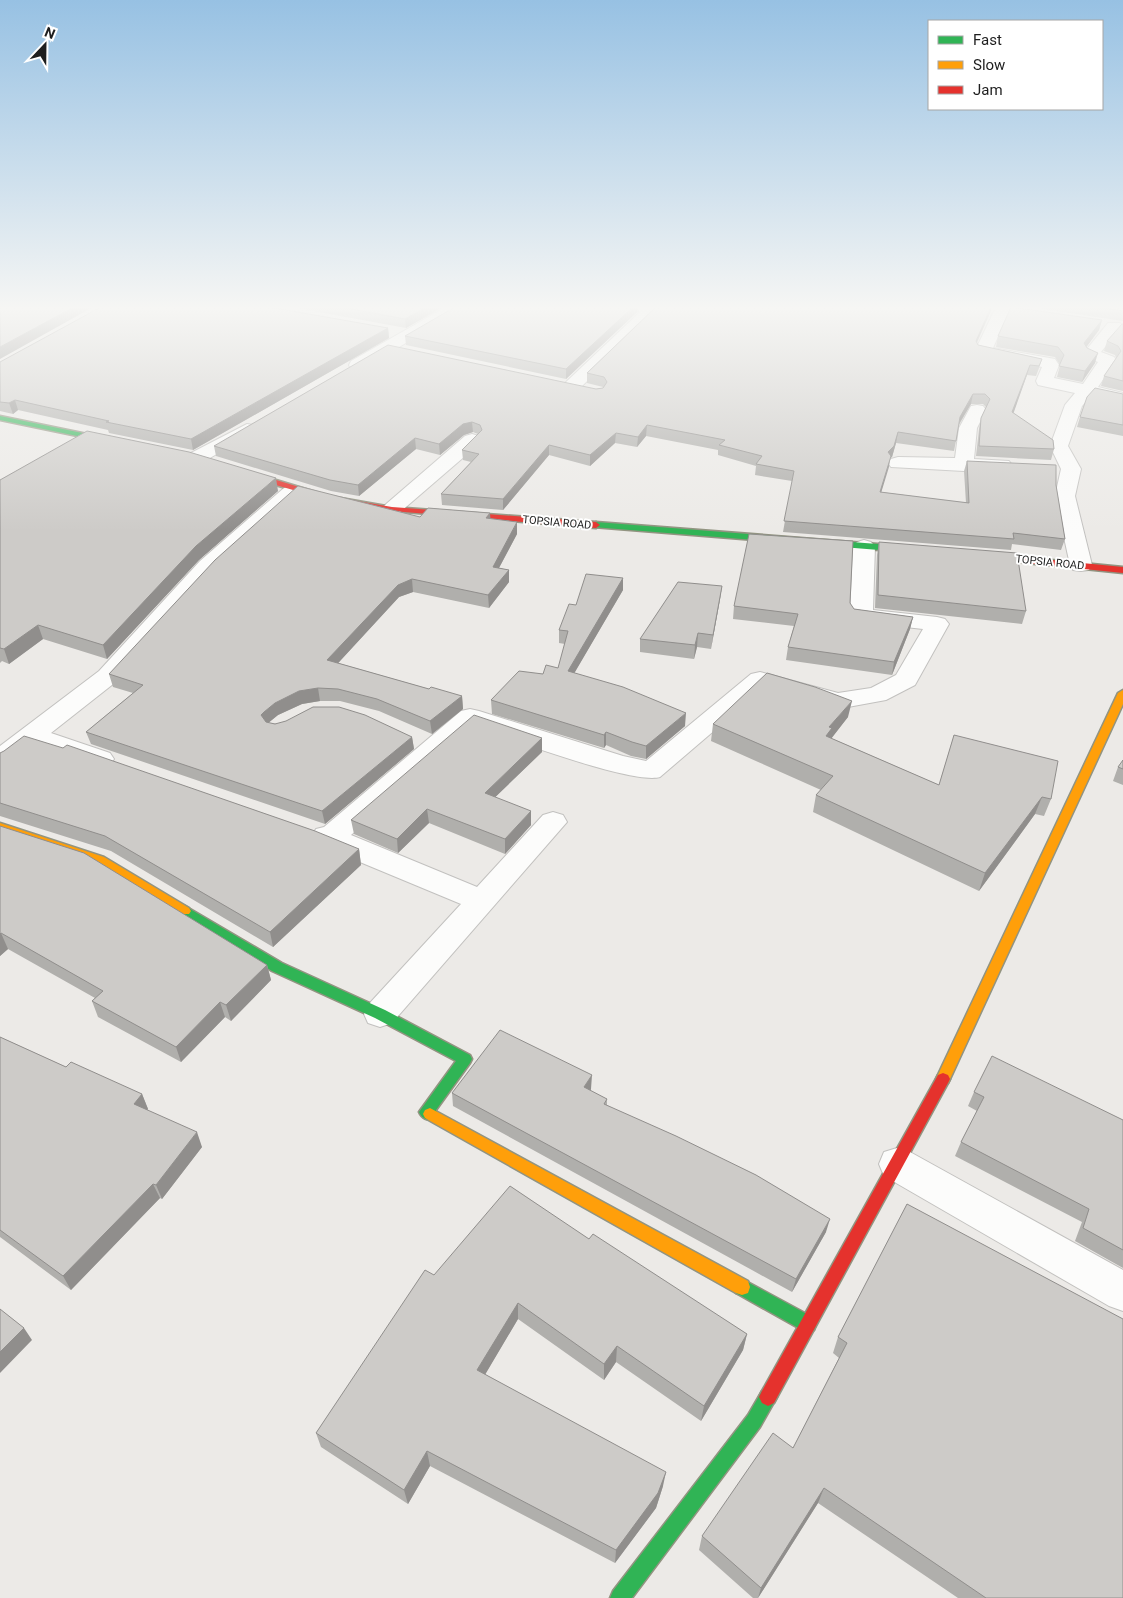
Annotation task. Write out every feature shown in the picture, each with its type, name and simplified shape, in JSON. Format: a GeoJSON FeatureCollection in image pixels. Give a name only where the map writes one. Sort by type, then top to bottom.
{"type":"FeatureCollection","features":[{"type":"Feature","properties":{"kind":"street"},"geometry":{"type":"LineString","coordinates":[[552,383],[579,389],[585,382]]}},
{"type":"Feature","properties":{"kind":"street"},"geometry":{"type":"LineString","coordinates":[[1047,382],[1123,398]]}},
{"type":"Feature","properties":{"kind":"street"},"geometry":{"type":"LineString","coordinates":[[1081,565],[1065,496],[1058,446],[1074,405],[1093,382]]}},
{"type":"Feature","properties":{"kind":"street"},"geometry":{"type":"LineString","coordinates":[[964,465],[968,428],[976,410]]}},
{"type":"Feature","properties":{"kind":"street"},"geometry":{"type":"LineString","coordinates":[[0,418],[125,444]]}},
{"type":"Feature","properties":{"kind":"street"},"geometry":{"type":"LineString","coordinates":[[192,458],[262,420]]}},
{"type":"Feature","properties":{"kind":"street"},"geometry":{"type":"LineString","coordinates":[[392,509],[472,440]]}},
{"type":"Feature","properties":{"kind":"street"},"geometry":{"type":"LineString","coordinates":[[192,458],[214,464]]}},
{"type":"Feature","properties":{"kind":"street"},"geometry":{"type":"LineString","coordinates":[[898,463],[1019,465]]}},
{"type":"Feature","properties":{"kind":"street","name":"TOPSIA ROAD"},"geometry":{"type":"LineString","coordinates":[[232,470],[328,498],[392,509],[932,552]]}},
{"type":"Feature","properties":{"kind":"street"},"geometry":{"type":"LineString","coordinates":[[0,759],[108,676],[208,566],[295,489]]}},
{"type":"Feature","properties":{"kind":"street"},"geometry":{"type":"LineString","coordinates":[[330,838],[434,746],[470,717],[620,764],[652,771],[760,679],[837,701],[877,695],[906,680],[937,624],[861,615],[864,546]]}},
{"type":"Feature","properties":{"kind":"street","name":"TOPSIA ROAD"},"geometry":{"type":"LineString","coordinates":[[971,555],[1123,570]]}},
{"type":"Feature","properties":{"kind":"street"},"geometry":{"type":"LineString","coordinates":[[620,1598],[754,1422],[936,1093],[1123,693]]}},
{"type":"Feature","properties":{"kind":"street"},"geometry":{"type":"LineString","coordinates":[[31,735],[124,767]]}},
{"type":"Feature","properties":{"kind":"street"},"geometry":{"type":"LineString","coordinates":[[407,735],[434,746]]}},
{"type":"Feature","properties":{"kind":"street"},"geometry":{"type":"LineString","coordinates":[[380,1014],[553,822]]}},
{"type":"Feature","properties":{"kind":"street"},"geometry":{"type":"LineString","coordinates":[[0,827],[100,860],[277,967],[380,1014],[466,1059],[426,1112],[808,1324]]}},
{"type":"Feature","properties":{"kind":"street"},"geometry":{"type":"LineString","coordinates":[[302,828],[482,901]]}},
{"type":"Feature","properties":{"kind":"street"},"geometry":{"type":"LineString","coordinates":[[897,1164],[1123,1292]]}},
{"type":"Feature","properties":{"kind":"building"},"geometry":{"type":"Polygon","coordinates":[[[0,382],[293,382],[191,439],[106,422],[109,421],[15,400],[9,403],[0,402],[0,382]]]}},
{"type":"Feature","properties":{"kind":"building"},"geometry":{"type":"Polygon","coordinates":[[[325,382],[561,382],[596,389],[603,388],[607,382],[1024,382],[1012,412],[1053,440],[1054,449],[979,446],[981,418],[990,399],[985,394],[973,394],[960,417],[956,441],[898,432],[894,446],[888,452],[891,456],[880,492],[969,503],[967,461],[1056,465],[1056,485],[1065,539],[1013,533],[1014,539],[784,521],[794,471],[756,464],[762,456],[719,445],[725,440],[647,425],[638,437],[616,433],[590,455],[549,445],[503,499],[441,494],[479,454],[462,450],[482,430],[480,425],[472,422],[463,424],[439,444],[415,438],[358,485],[330,480],[214,446],[325,382]]]}},
{"type":"Feature","properties":{"kind":"building"},"geometry":{"type":"Polygon","coordinates":[[[1095,388],[1123,394],[1123,425],[1080,417],[1087,397],[1095,388]]]}},
{"type":"Feature","properties":{"kind":"building"},"geometry":{"type":"Polygon","coordinates":[[[87,431],[189,452],[276,478],[196,546],[103,645],[38,625],[4,649],[0,648],[0,480],[87,431]]]}},
{"type":"Feature","properties":{"kind":"building"},"geometry":{"type":"Polygon","coordinates":[[[298,486],[420,517],[428,508],[490,513],[486,518],[517,522],[493,567],[509,570],[488,595],[412,579],[398,585],[327,660],[429,689],[431,687],[462,696],[430,721],[377,699],[338,689],[318,688],[299,691],[275,703],[261,715],[266,722],[275,724],[286,721],[313,707],[339,707],[365,715],[412,737],[322,811],[86,732],[143,685],[109,674],[215,560],[298,486]]]}},
{"type":"Feature","properties":{"kind":"building"},"geometry":{"type":"Polygon","coordinates":[[[749,534],[853,541],[850,603],[854,609],[913,617],[894,662],[788,647],[798,614],[734,606],[749,534]]]}},
{"type":"Feature","properties":{"kind":"building"},"geometry":{"type":"Polygon","coordinates":[[[879,542],[1017,553],[1026,611],[878,595],[879,542]]]}},
{"type":"Feature","properties":{"kind":"building"},"geometry":{"type":"Polygon","coordinates":[[[586,574],[623,578],[568,671],[623,687],[686,713],[646,746],[606,732],[604,735],[491,700],[519,671],[543,674],[546,665],[558,668],[568,631],[559,630],[569,604],[576,605],[586,574]]]}},
{"type":"Feature","properties":{"kind":"building"},"geometry":{"type":"Polygon","coordinates":[[[678,582],[722,586],[713,635],[698,633],[695,645],[640,639],[678,582]]]}},
{"type":"Feature","properties":{"kind":"building"},"geometry":{"type":"Polygon","coordinates":[[[767,673],[815,687],[852,701],[829,727],[832,728],[826,736],[939,785],[954,735],[1058,761],[1051,799],[1042,797],[985,873],[816,795],[833,776],[713,724],[767,673]]]}},
{"type":"Feature","properties":{"kind":"building"},"geometry":{"type":"Polygon","coordinates":[[[474,715],[542,738],[485,793],[531,811],[505,839],[427,809],[397,839],[351,820],[474,715]]]}},
{"type":"Feature","properties":{"kind":"building"},"geometry":{"type":"Polygon","coordinates":[[[24,736],[63,748],[67,745],[315,831],[359,849],[270,932],[105,836],[0,803],[0,753],[24,736]]]}},
{"type":"Feature","properties":{"kind":"building"},"geometry":{"type":"Polygon","coordinates":[[[1123,760],[1123,769],[1118,767],[1123,760]]]}},
{"type":"Feature","properties":{"kind":"building"},"geometry":{"type":"Polygon","coordinates":[[[0,826],[84,853],[267,965],[226,1005],[220,1002],[176,1047],[92,1001],[103,991],[0,934],[0,826]]]}},
{"type":"Feature","properties":{"kind":"building"},"geometry":{"type":"Polygon","coordinates":[[[500,1030],[592,1075],[584,1087],[607,1099],[604,1104],[756,1175],[830,1219],[796,1279],[452,1093],[500,1030]]]}},
{"type":"Feature","properties":{"kind":"building"},"geometry":{"type":"Polygon","coordinates":[[[0,1037],[66,1067],[71,1062],[142,1094],[134,1104],[197,1132],[156,1185],[153,1184],[63,1276],[0,1230],[0,1037]]]}},
{"type":"Feature","properties":{"kind":"building"},"geometry":{"type":"Polygon","coordinates":[[[992,1056],[1123,1120],[1123,1250],[1083,1228],[1089,1209],[961,1142],[984,1097],[974,1092],[992,1056]]]}},
{"type":"Feature","properties":{"kind":"building"},"geometry":{"type":"Polygon","coordinates":[[[510,1186],[589,1239],[593,1234],[747,1334],[704,1406],[617,1346],[604,1364],[518,1303],[477,1370],[666,1472],[658,1493],[616,1550],[427,1451],[404,1490],[316,1433],[425,1270],[434,1275],[510,1186]]]}},
{"type":"Feature","properties":{"kind":"building"},"geometry":{"type":"Polygon","coordinates":[[[907,1204],[1123,1319],[1123,1598],[986,1598],[824,1488],[761,1588],[702,1536],[773,1433],[793,1448],[847,1343],[838,1337],[907,1204]]]}},
{"type":"Feature","properties":{"kind":"building"},"geometry":{"type":"Polygon","coordinates":[[[0,1309],[24,1328],[0,1352],[0,1309]]]}},
{"type":"Feature","properties":{"kind":"traffic: fast"},"geometry":{"type":"LineString","coordinates":[[0,418],[116,442]]}},
{"type":"Feature","properties":{"kind":"traffic: fast"},"geometry":{"type":"LineString","coordinates":[[596,525],[916,550]]}},
{"type":"Feature","properties":{"kind":"traffic: fast"},"geometry":{"type":"LineString","coordinates":[[185,911],[277,967],[380,1014],[465,1059],[426,1112],[430,1114]]}},
{"type":"Feature","properties":{"kind":"traffic: fast"},"geometry":{"type":"LineString","coordinates":[[742,1287],[808,1324]]}},
{"type":"Feature","properties":{"kind":"traffic: fast"},"geometry":{"type":"LineString","coordinates":[[620,1598],[754,1421],[768,1397]]}},
{"type":"Feature","properties":{"kind":"traffic: slow"},"geometry":{"type":"LineString","coordinates":[[943,1079],[1123,693]]}},
{"type":"Feature","properties":{"kind":"traffic: slow"},"geometry":{"type":"LineString","coordinates":[[0,827],[100,860],[185,911]]}},
{"type":"Feature","properties":{"kind":"traffic: slow"},"geometry":{"type":"LineString","coordinates":[[430,1114],[742,1287]]}},
{"type":"Feature","properties":{"kind":"traffic: jam"},"geometry":{"type":"LineString","coordinates":[[240,472],[328,498],[392,509],[596,525]]}},
{"type":"Feature","properties":{"kind":"traffic: jam"},"geometry":{"type":"LineString","coordinates":[[981,556],[1123,570]]}},
{"type":"Feature","properties":{"kind":"traffic: jam"},"geometry":{"type":"LineString","coordinates":[[768,1397],[943,1079]]}}]}
